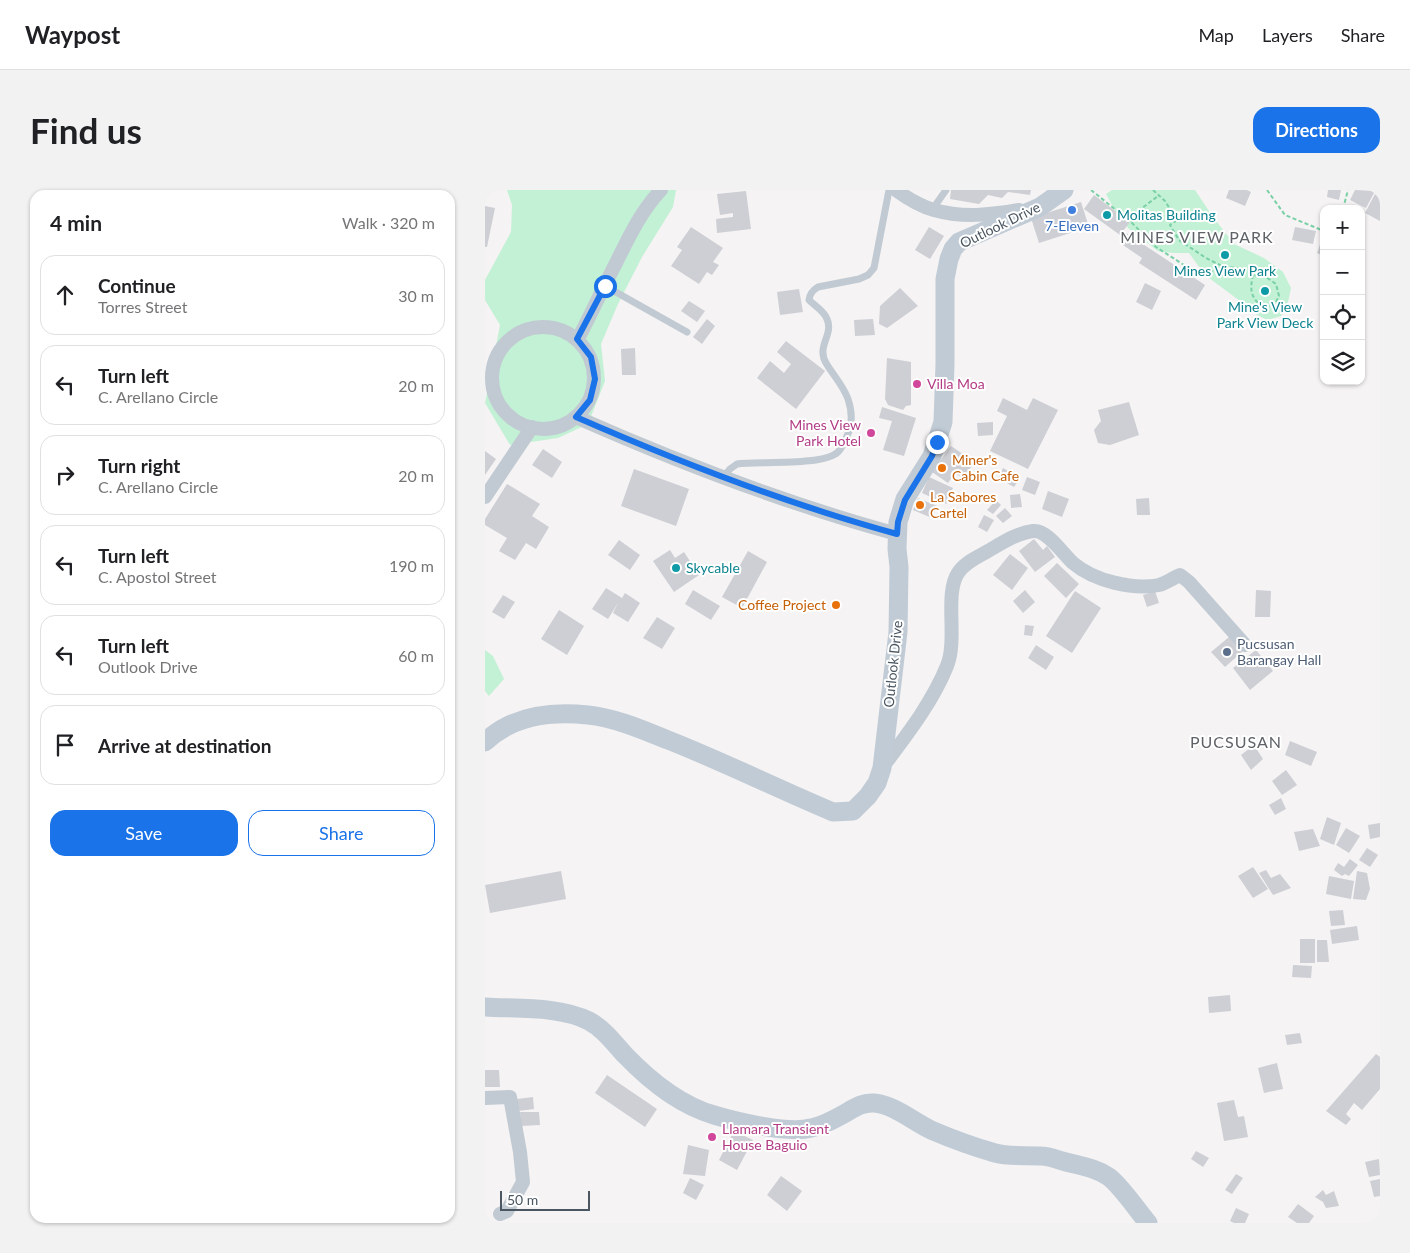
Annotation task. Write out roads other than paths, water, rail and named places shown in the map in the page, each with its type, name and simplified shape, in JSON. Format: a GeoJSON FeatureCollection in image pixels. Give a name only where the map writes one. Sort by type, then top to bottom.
{"type":"FeatureCollection","features":[{"type":"Feature","properties":{"kind":"street"},"geometry":{"type":"LineString","coordinates":[[577,339],[642,214],[661,190]]}},
{"type":"Feature","properties":{"kind":"street"},"geometry":{"type":"LineString","coordinates":[[896,190],[932,210],[952,213],[973,215],[998,214],[1040,207]]}},
{"type":"Feature","properties":{"kind":"street","name":"Outlook Drive"},"geometry":{"type":"LineString","coordinates":[[485,742],[515,722],[535,716],[559,713],[589,715],[642,730],[701,753],[833,812],[853,811],[868,796],[877,783],[882,768],[898,632],[898,522],[905,500],[932,456],[943,422],[945,279],[949,259],[953,249],[959,242],[1040,207],[1064,190]]}},
{"type":"Feature","properties":{"kind":"street"},"geometry":{"type":"LineString","coordinates":[[541,326],[561,329],[577,339],[591,357],[595,379],[590,400],[576,417],[563,425],[547,429],[532,427],[516,420],[503,408],[490,390],[493,381],[491,354],[523,331],[541,326]]}},
{"type":"Feature","properties":{"kind":"street"},"geometry":{"type":"LineString","coordinates":[[576,417],[641,445],[790,502],[897,534]]}},
{"type":"Feature","properties":{"kind":"street"},"geometry":{"type":"LineString","coordinates":[[485,497],[532,427]]}},
{"type":"Feature","properties":{"kind":"street"},"geometry":{"type":"LineString","coordinates":[[882,768],[927,704],[948,665],[953,642],[953,590],[957,573],[971,560],[1025,532],[1036,531],[1045,534],[1082,570],[1121,584],[1140,586],[1160,585],[1180,575],[1189,582],[1245,645]]}},
{"type":"Feature","properties":{"kind":"street"},"geometry":{"type":"LineString","coordinates":[[485,1007],[534,1009],[580,1017],[609,1036],[659,1088],[691,1106],[713,1115],[739,1122],[799,1130],[812,1128],[863,1104],[872,1103],[896,1110],[931,1130],[998,1154],[1043,1156],[1091,1168],[1109,1177],[1148,1223]]}},
{"type":"Feature","properties":{"kind":"street"},"geometry":{"type":"LineString","coordinates":[[485,1098],[510,1097],[520,1152],[523,1182],[507,1211],[501,1214]]}},
{"type":"Feature","properties":{"kind":"lane"},"geometry":{"type":"LineString","coordinates":[[723,477],[737,464],[821,459],[837,452],[844,443],[852,416],[848,398],[825,362],[823,355],[823,346],[829,332],[827,319],[809,300],[813,290],[818,287],[859,279],[868,275],[874,268],[889,190]]}},
{"type":"Feature","properties":{"kind":"lane"},"geometry":{"type":"LineString","coordinates":[[932,210],[945,190]]}},
{"type":"Feature","properties":{"kind":"lane"},"geometry":{"type":"LineString","coordinates":[[605,286],[687,332]]}},
{"type":"Feature","properties":{"kind":"place","name":"7-Eleven"},"geometry":{"type":"Point","coordinates":[1072,210]}},
{"type":"Feature","properties":{"kind":"place","name":"Molitas Building"},"geometry":{"type":"Point","coordinates":[1107,215]}},
{"type":"Feature","properties":{"kind":"place","name":"Mines View Park"},"geometry":{"type":"Point","coordinates":[1225,255]}},
{"type":"Feature","properties":{"kind":"place","name":"Mine's View Park View Deck"},"geometry":{"type":"Point","coordinates":[1265,291]}},
{"type":"Feature","properties":{"kind":"place","name":"Villa Moa"},"geometry":{"type":"Point","coordinates":[917,384]}},
{"type":"Feature","properties":{"kind":"place","name":"Mines View Park Hotel"},"geometry":{"type":"Point","coordinates":[871,433]}},
{"type":"Feature","properties":{"kind":"place","name":"Miner's Cabin Cafe"},"geometry":{"type":"Point","coordinates":[942,468]}},
{"type":"Feature","properties":{"kind":"place","name":"La Sabores Cartel"},"geometry":{"type":"Point","coordinates":[920,505]}},
{"type":"Feature","properties":{"kind":"place","name":"Skycable"},"geometry":{"type":"Point","coordinates":[676,568]}},
{"type":"Feature","properties":{"kind":"place","name":"Coffee Project"},"geometry":{"type":"Point","coordinates":[836,605]}},
{"type":"Feature","properties":{"kind":"place","name":"Pucsusan Barangay Hall"},"geometry":{"type":"Point","coordinates":[1227,652]}},
{"type":"Feature","properties":{"kind":"place","name":"Llamara Transient House Baguio"},"geometry":{"type":"Point","coordinates":[712,1137]}},
{"type":"Feature","properties":{"kind":"district","name":"MINES VIEW PARK"},"geometry":{"type":"Point","coordinates":[1197,237]}},
{"type":"Feature","properties":{"kind":"district","name":"PUCSUSAN"},"geometry":{"type":"Point","coordinates":[1236,742]}}]}
